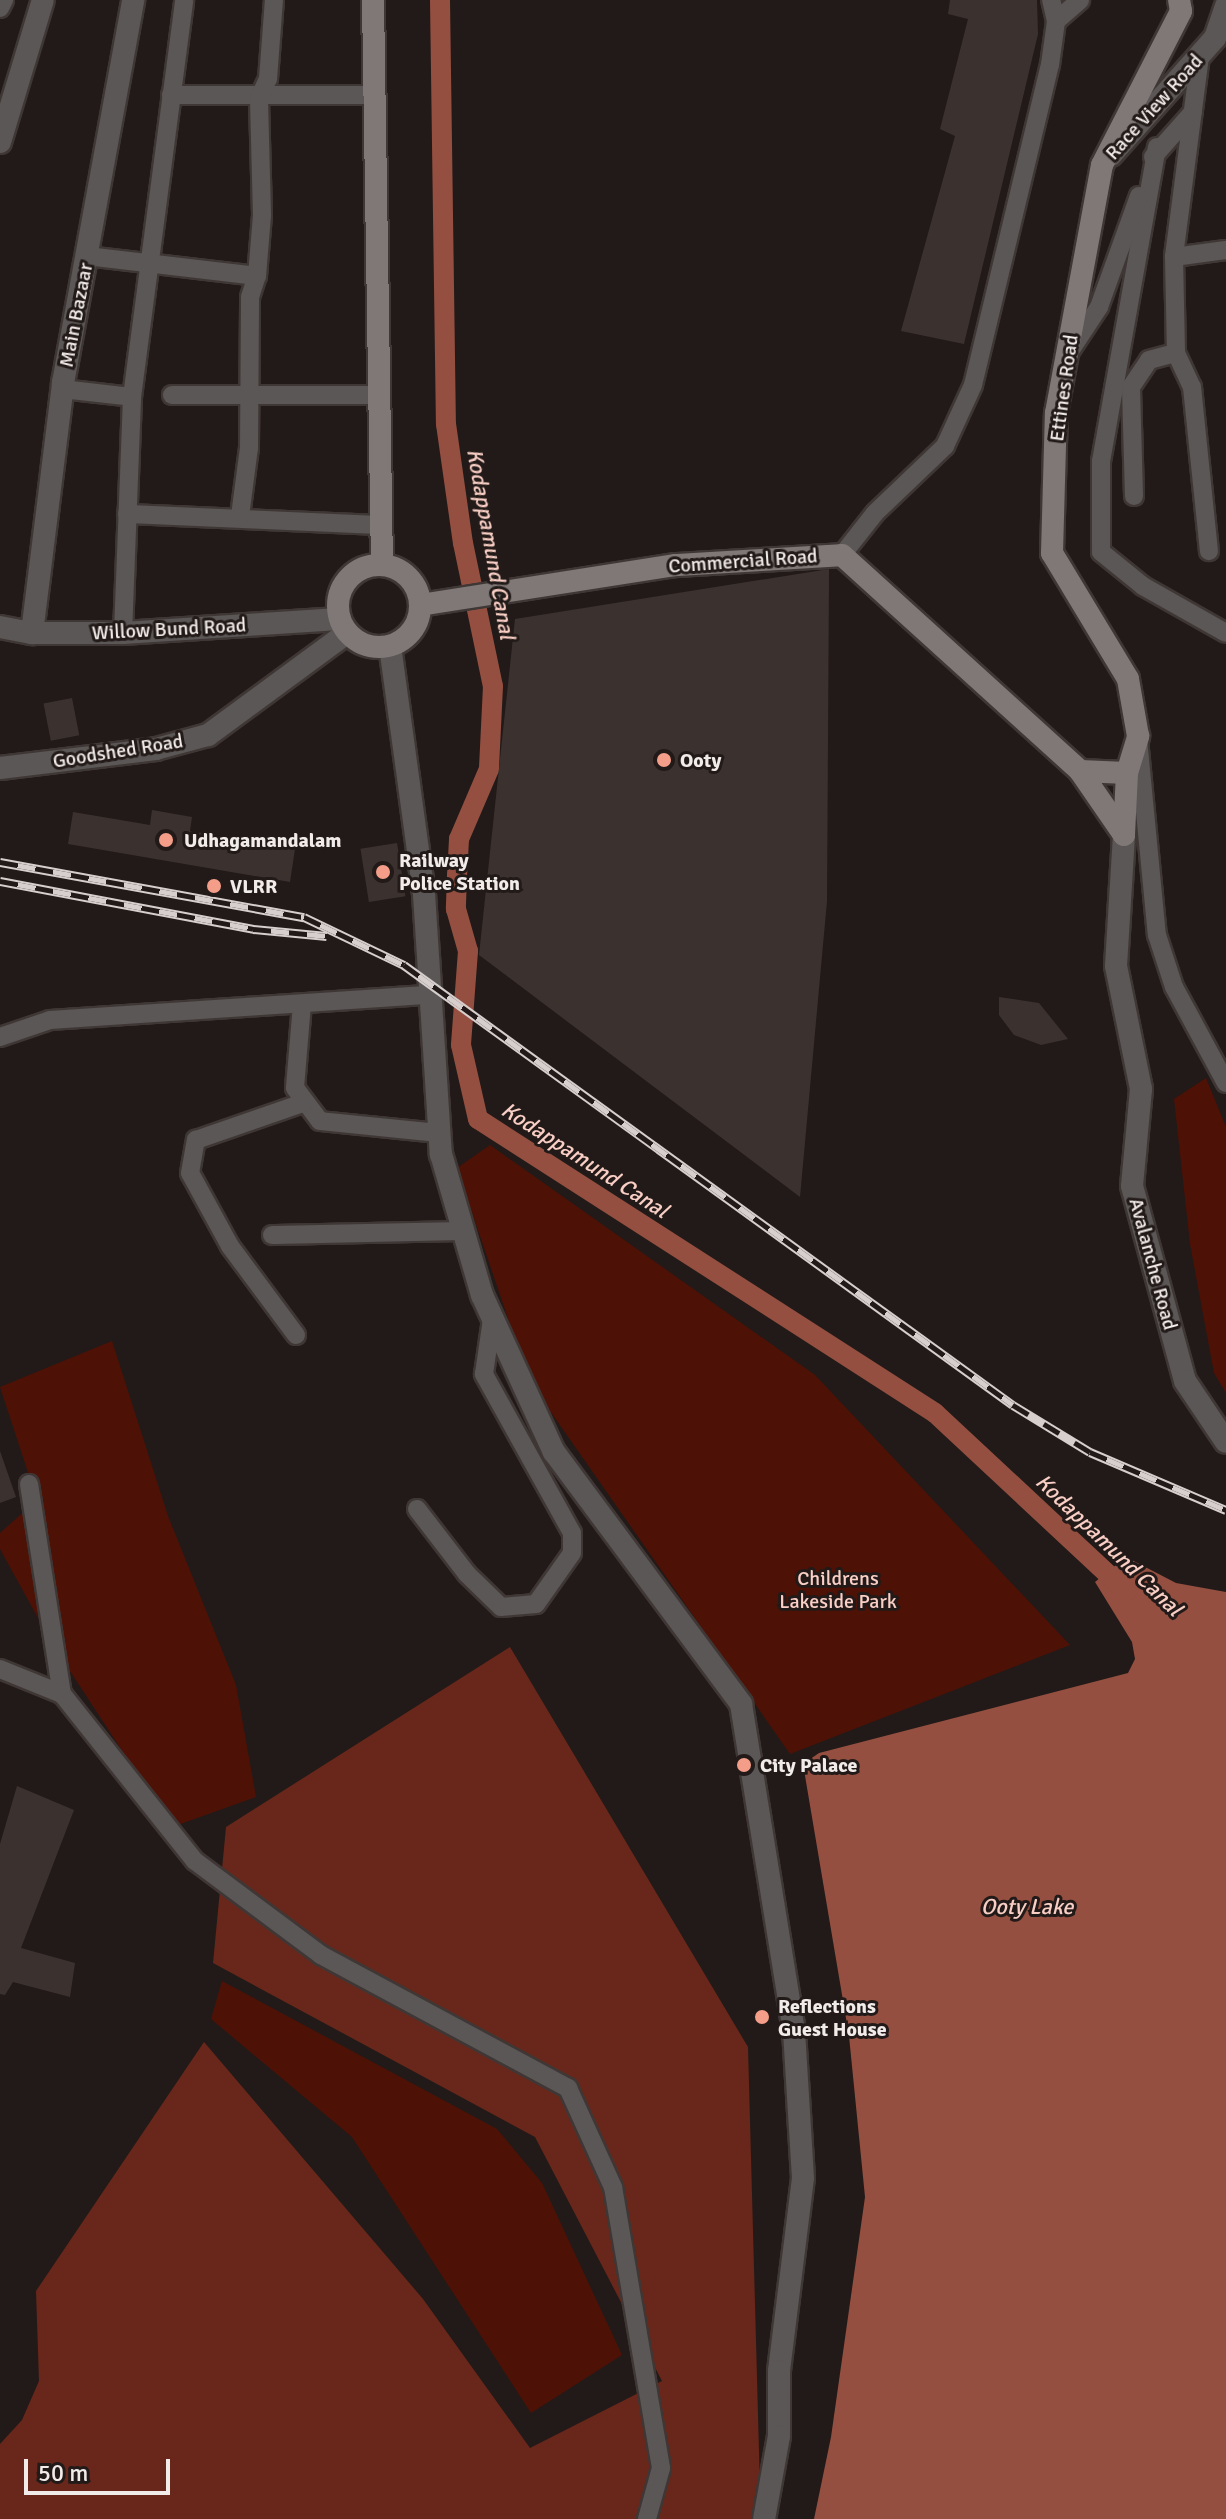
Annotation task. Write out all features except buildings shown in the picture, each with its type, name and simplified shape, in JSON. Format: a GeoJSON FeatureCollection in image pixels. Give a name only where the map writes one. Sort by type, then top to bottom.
{"type":"FeatureCollection","features":[{"type":"Feature","properties":{"kind":"main road"},"geometry":{"type":"LineString","coordinates":[[373,0],[382,564]]}},
{"type":"Feature","properties":{"kind":"main road","name":"Ettines Road"},"geometry":{"type":"LineString","coordinates":[[1124,835],[1127,773],[1138,736],[1128,679],[1052,553],[1056,413],[1102,165],[1181,11],[1179,0]]}},
{"type":"Feature","properties":{"kind":"main road","name":"Commercial Road"},"geometry":{"type":"LineString","coordinates":[[420,605],[676,565],[842,555],[1080,771],[1124,835]]}},
{"type":"Feature","properties":{"kind":"main road"},"geometry":{"type":"LineString","coordinates":[[382,564],[404,573],[420,605],[412,630],[390,646],[367,646],[343,626],[339,592],[356,571],[382,564]]}},
{"type":"Feature","properties":{"kind":"main road"},"geometry":{"type":"LineString","coordinates":[[1080,771],[1127,773]]}},
{"type":"Feature","properties":{"kind":"street"},"geometry":{"type":"LineString","coordinates":[[0,8],[4,0]]}},
{"type":"Feature","properties":{"kind":"street"},"geometry":{"type":"LineString","coordinates":[[0,142],[43,0]]}},
{"type":"Feature","properties":{"kind":"street","name":"Main Bazaar"},"geometry":{"type":"LineString","coordinates":[[32,633],[62,389],[133,0]]}},
{"type":"Feature","properties":{"kind":"street"},"geometry":{"type":"LineString","coordinates":[[123,633],[132,397],[184,0]]}},
{"type":"Feature","properties":{"kind":"street"},"geometry":{"type":"LineString","coordinates":[[240,516],[249,448],[250,297],[257,276],[260,95],[268,79],[274,0]]}},
{"type":"Feature","properties":{"kind":"street"},"geometry":{"type":"LineString","coordinates":[[842,555],[875,513],[945,446],[973,385],[1050,65],[1056,21],[1051,0]]}},
{"type":"Feature","properties":{"kind":"street"},"geometry":{"type":"LineString","coordinates":[[1056,21],[1080,0]]}},
{"type":"Feature","properties":{"kind":"street","name":"Race View Road"},"geometry":{"type":"LineString","coordinates":[[1102,165],[1215,38],[1226,6]]}},
{"type":"Feature","properties":{"kind":"street"},"geometry":{"type":"LineString","coordinates":[[1200,56],[1174,257],[1176,353],[1192,387],[1209,551]]}},
{"type":"Feature","properties":{"kind":"street"},"geometry":{"type":"LineString","coordinates":[[171,95],[374,95]]}},
{"type":"Feature","properties":{"kind":"street"},"geometry":{"type":"LineString","coordinates":[[1067,354],[1099,307],[1157,147],[1193,112]]}},
{"type":"Feature","properties":{"kind":"street"},"geometry":{"type":"LineString","coordinates":[[1157,147],[1101,461],[1101,552],[1143,586],[1226,633]]}},
{"type":"Feature","properties":{"kind":"street"},"geometry":{"type":"LineString","coordinates":[[1174,257],[1226,250]]}},
{"type":"Feature","properties":{"kind":"street"},"geometry":{"type":"LineString","coordinates":[[87,256],[257,276]]}},
{"type":"Feature","properties":{"kind":"street"},"geometry":{"type":"LineString","coordinates":[[1134,496],[1131,387],[1149,360],[1176,353]]}},
{"type":"Feature","properties":{"kind":"street"},"geometry":{"type":"LineString","coordinates":[[62,389],[132,397]]}},
{"type":"Feature","properties":{"kind":"street"},"geometry":{"type":"LineString","coordinates":[[172,395],[248,392],[379,395]]}},
{"type":"Feature","properties":{"kind":"street"},"geometry":{"type":"LineString","coordinates":[[127,514],[240,516],[381,525]]}},
{"type":"Feature","properties":{"kind":"street","name":"Willow Bund Road"},"geometry":{"type":"LineString","coordinates":[[0,627],[32,633],[123,633],[343,626]]}},
{"type":"Feature","properties":{"kind":"street","name":"Goodshed Road"},"geometry":{"type":"LineString","coordinates":[[0,768],[156,749],[208,735],[343,626]]}},
{"type":"Feature","properties":{"kind":"street"},"geometry":{"type":"LineString","coordinates":[[390,646],[424,894],[439,1133],[463,1231],[492,1319],[554,1452],[741,1704],[794,2031],[803,2178],[779,2371],[779,2436],[764,2519]]}},
{"type":"Feature","properties":{"kind":"street"},"geometry":{"type":"LineString","coordinates":[[1138,736],[1149,813],[1157,935],[1174,987],[1226,1083]]}},
{"type":"Feature","properties":{"kind":"street","name":"Avalanche Road"},"geometry":{"type":"LineString","coordinates":[[1124,835],[1116,966],[1141,1089],[1132,1186],[1185,1381],[1226,1442]]}},
{"type":"Feature","properties":{"kind":"street"},"geometry":{"type":"LineString","coordinates":[[0,1037],[50,1020],[429,995]]}},
{"type":"Feature","properties":{"kind":"street"},"geometry":{"type":"LineString","coordinates":[[302,1004],[295,1088],[303,1103],[320,1121],[439,1133]]}},
{"type":"Feature","properties":{"kind":"street"},"geometry":{"type":"LineString","coordinates":[[296,1335],[230,1246],[190,1173],[196,1140],[303,1103]]}},
{"type":"Feature","properties":{"kind":"street"},"geometry":{"type":"LineString","coordinates":[[272,1235],[463,1231]]}},
{"type":"Feature","properties":{"kind":"street"},"geometry":{"type":"LineString","coordinates":[[417,1509],[467,1574],[501,1607],[536,1604],[572,1553],[572,1533],[484,1374],[492,1319]]}},
{"type":"Feature","properties":{"kind":"street"},"geometry":{"type":"LineString","coordinates":[[29,1484],[62,1694]]}},
{"type":"Feature","properties":{"kind":"street"},"geometry":{"type":"LineString","coordinates":[[0,1669],[62,1694],[195,1861],[321,1955],[568,2088],[613,2187],[661,2468],[647,2519]]}},
{"type":"Feature","properties":{"kind":"green space"},"geometry":{"type":"Polygon","coordinates":[[[1206,1078],[1226,1127],[1226,1393],[1214,1373],[1190,1244],[1174,1099],[1206,1078]]]}},
{"type":"Feature","properties":{"kind":"green space","name":"Childrens Lakeside Park"},"geometry":{"type":"Polygon","coordinates":[[[490,1145],[815,1375],[1070,1645],[790,1754],[550,1411],[516,1342],[457,1168],[490,1145]]]}},
{"type":"Feature","properties":{"kind":"green space"},"geometry":{"type":"Polygon","coordinates":[[[112,1341],[168,1516],[236,1685],[256,1797],[172,1827],[53,1645],[0,1549],[0,1533],[37,1500],[0,1387],[112,1341]]]}},
{"type":"Feature","properties":{"kind":"green space"},"geometry":{"type":"Polygon","coordinates":[[[222,1981],[497,2129],[542,2183],[622,2355],[531,2413],[352,2137],[211,2019],[222,1981]]]}},
{"type":"Feature","properties":{"kind":"shaded area"},"geometry":{"type":"Polygon","coordinates":[[[510,1647],[748,2047],[760,2488],[751,2519],[0,2519],[0,2444],[22,2420],[39,2381],[36,2291],[204,2042],[423,2299],[530,2448],[662,2381],[535,2137],[213,1963],[226,1827],[510,1647]]]}},
{"type":"Feature","properties":{"kind":"water","name":"Ooty Lake"},"geometry":{"type":"Polygon","coordinates":[[[1126,1557],[1176,1583],[1226,1592],[1226,2519],[814,2519],[831,2437],[865,2197],[849,2036],[803,1764],[819,1753],[1128,1673],[1135,1659],[1132,1642],[1095,1582],[1126,1557]]]}},
{"type":"Feature","properties":{"kind":"waterway","name":"Kodappamund Canal"},"geometry":{"type":"LineString","coordinates":[[440,0],[446,424],[463,543],[493,686],[489,769],[459,839],[457,875],[456,909],[468,951],[461,1045],[478,1119],[935,1413],[1127,1592]]}},
{"type":"Feature","properties":{"kind":"railway"},"geometry":{"type":"LineString","coordinates":[[0,862],[304,917],[404,965],[1013,1405],[1090,1452],[1226,1510]]}},
{"type":"Feature","properties":{"kind":"railway"},"geometry":{"type":"LineString","coordinates":[[0,881],[253,929],[327,936]]}},
{"type":"Feature","properties":{"kind":"place","name":"Ooty"},"geometry":{"type":"Point","coordinates":[664,760]}},
{"type":"Feature","properties":{"kind":"place","name":"Udhagamandalam"},"geometry":{"type":"Point","coordinates":[166,840]}},
{"type":"Feature","properties":{"kind":"place","name":"Railway Police Station"},"geometry":{"type":"Point","coordinates":[383,872]}},
{"type":"Feature","properties":{"kind":"place","name":"VLRR"},"geometry":{"type":"Point","coordinates":[214,886]}},
{"type":"Feature","properties":{"kind":"place","name":"City Palace"},"geometry":{"type":"Point","coordinates":[744,1765]}},
{"type":"Feature","properties":{"kind":"place","name":"Reflections Guest House"},"geometry":{"type":"Point","coordinates":[762,2017]}}]}
